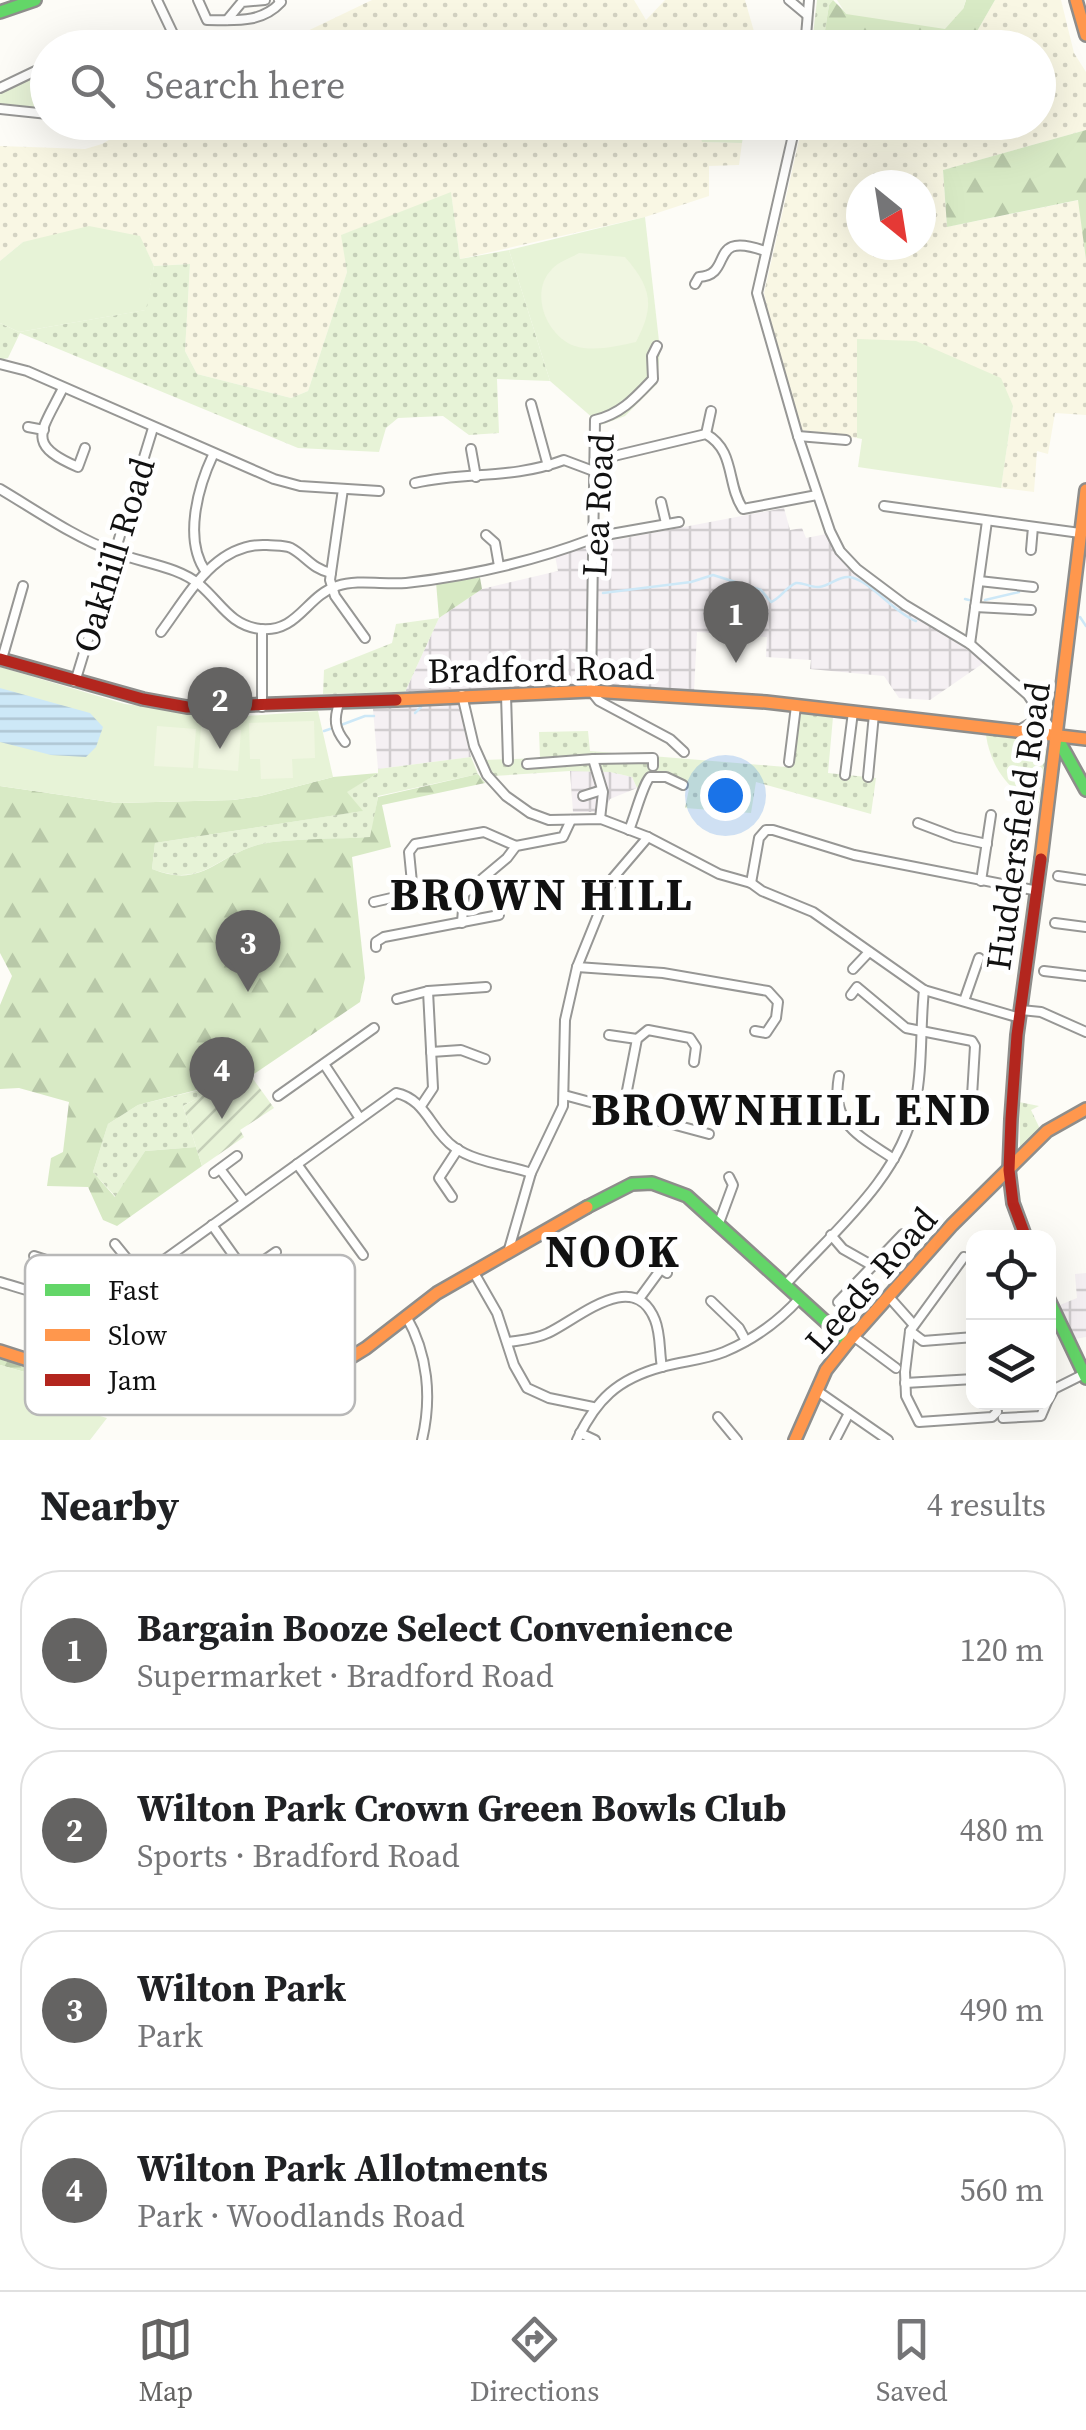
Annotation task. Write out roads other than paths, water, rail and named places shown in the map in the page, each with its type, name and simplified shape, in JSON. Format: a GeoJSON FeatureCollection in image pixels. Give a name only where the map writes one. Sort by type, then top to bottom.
{"type":"FeatureCollection","features":[{"type":"Feature","properties":{"kind":"main road"},"geometry":{"type":"LineString","coordinates":[[1076,0],[1086,35]]}},
{"type":"Feature","properties":{"kind":"main road"},"geometry":{"type":"LineString","coordinates":[[0,12],[32,1]]}},
{"type":"Feature","properties":{"kind":"main road","name":"Huddersfield Road"},"geometry":{"type":"LineString","coordinates":[[1023,1230],[1013,1203],[1009,1170],[1020,1014],[1086,490]]}},
{"type":"Feature","properties":{"kind":"main road","name":"Bradford Road"},"geometry":{"type":"LineString","coordinates":[[1,659],[74,682],[187,707],[591,691],[696,696],[1086,739]]}},
{"type":"Feature","properties":{"kind":"main road"},"geometry":{"type":"LineString","coordinates":[[1056,736],[1086,790]]}},
{"type":"Feature","properties":{"kind":"main road","name":"Leeds Road"},"geometry":{"type":"LineString","coordinates":[[796,1440],[816,1390],[851,1339],[952,1226],[1048,1130],[1084,1113]]}},
{"type":"Feature","properties":{"kind":"main road"},"geometry":{"type":"LineString","coordinates":[[355,1353],[509,1249],[632,1184],[665,1186],[687,1196],[851,1339]]}},
{"type":"Feature","properties":{"kind":"main road"},"geometry":{"type":"LineString","coordinates":[[1056,1312],[1080,1356],[1085,1376]]}},
{"type":"Feature","properties":{"kind":"main road"},"geometry":{"type":"LineString","coordinates":[[0,1351],[25,1359]]}},
{"type":"Feature","properties":{"kind":"street"},"geometry":{"type":"LineString","coordinates":[[158,0],[172,30]]}},
{"type":"Feature","properties":{"kind":"street"},"geometry":{"type":"LineString","coordinates":[[198,0],[207,20],[248,21],[276,8],[282,2],[279,0]]}},
{"type":"Feature","properties":{"kind":"street"},"geometry":{"type":"LineString","coordinates":[[227,20],[242,2],[265,0]]}},
{"type":"Feature","properties":{"kind":"street"},"geometry":{"type":"LineString","coordinates":[[789,0],[807,15]]}},
{"type":"Feature","properties":{"kind":"street"},"geometry":{"type":"LineString","coordinates":[[806,30],[809,0]]}},
{"type":"Feature","properties":{"kind":"street"},"geometry":{"type":"LineString","coordinates":[[0,88],[30,74]]}},
{"type":"Feature","properties":{"kind":"street"},"geometry":{"type":"LineString","coordinates":[[0,109],[30,112]]}},
{"type":"Feature","properties":{"kind":"street"},"geometry":{"type":"LineString","coordinates":[[792,140],[757,293],[817,496],[840,551],[857,570],[905,605],[970,644],[1028,695],[1056,736]]}},
{"type":"Feature","properties":{"kind":"street"},"geometry":{"type":"LineString","coordinates":[[694,284],[699,277],[712,276],[729,246],[765,251]]}},
{"type":"Feature","properties":{"kind":"street","name":"Lea Road"},"geometry":{"type":"LineString","coordinates":[[591,691],[595,420],[613,416],[653,379],[652,356],[657,346]]}},
{"type":"Feature","properties":{"kind":"street"},"geometry":{"type":"LineString","coordinates":[[0,364],[7,363],[258,474],[300,486],[380,491]]}},
{"type":"Feature","properties":{"kind":"street"},"geometry":{"type":"LineString","coordinates":[[63,388],[44,430],[43,446],[50,454],[78,467],[86,448]]}},
{"type":"Feature","properties":{"kind":"street"},"geometry":{"type":"LineString","coordinates":[[531,404],[548,466]]}},
{"type":"Feature","properties":{"kind":"street"},"geometry":{"type":"LineString","coordinates":[[706,434],[712,411]]}},
{"type":"Feature","properties":{"kind":"street"},"geometry":{"type":"LineString","coordinates":[[28,427],[44,430]]}},
{"type":"Feature","properties":{"kind":"street","name":"Oakhill Road"},"geometry":{"type":"LineString","coordinates":[[74,682],[153,428]]}},
{"type":"Feature","properties":{"kind":"street"},"geometry":{"type":"LineString","coordinates":[[597,460],[706,434],[728,459],[738,502],[744,509],[817,496]]}},
{"type":"Feature","properties":{"kind":"street"},"geometry":{"type":"LineString","coordinates":[[798,436],[846,440]]}},
{"type":"Feature","properties":{"kind":"street"},"geometry":{"type":"LineString","coordinates":[[471,449],[476,477]]}},
{"type":"Feature","properties":{"kind":"street"},"geometry":{"type":"LineString","coordinates":[[206,572],[194,539],[204,476],[213,455]]}},
{"type":"Feature","properties":{"kind":"street"},"geometry":{"type":"LineString","coordinates":[[415,483],[435,478],[498,476],[564,460],[596,472]]}},
{"type":"Feature","properties":{"kind":"street"},"geometry":{"type":"LineString","coordinates":[[343,489],[331,588],[365,638]]}},
{"type":"Feature","properties":{"kind":"street"},"geometry":{"type":"LineString","coordinates":[[0,490],[113,552],[198,583],[229,617],[244,626],[262,629],[284,626],[297,619],[331,588],[342,584],[406,583],[499,566],[593,538],[679,522]]}},
{"type":"Feature","properties":{"kind":"street"},"geometry":{"type":"LineString","coordinates":[[661,502],[666,523]]}},
{"type":"Feature","properties":{"kind":"street"},"geometry":{"type":"LineString","coordinates":[[884,506],[1080,533]]}},
{"type":"Feature","properties":{"kind":"street"},"geometry":{"type":"LineString","coordinates":[[970,644],[987,521]]}},
{"type":"Feature","properties":{"kind":"street"},"geometry":{"type":"LineString","coordinates":[[1031,550],[1033,527]]}},
{"type":"Feature","properties":{"kind":"street"},"geometry":{"type":"LineString","coordinates":[[486,535],[495,543],[499,566]]}},
{"type":"Feature","properties":{"kind":"street"},"geometry":{"type":"LineString","coordinates":[[162,632],[206,572],[237,548],[258,544],[289,547],[314,568],[330,573]]}},
{"type":"Feature","properties":{"kind":"street"},"geometry":{"type":"LineString","coordinates":[[979,581],[1034,586]]}},
{"type":"Feature","properties":{"kind":"street"},"geometry":{"type":"LineString","coordinates":[[1,659],[23,586]]}},
{"type":"Feature","properties":{"kind":"street"},"geometry":{"type":"LineString","coordinates":[[975,607],[1031,610]]}},
{"type":"Feature","properties":{"kind":"street"},"geometry":{"type":"LineString","coordinates":[[262,629],[262,707]]}},
{"type":"Feature","properties":{"kind":"street"},"geometry":{"type":"LineString","coordinates":[[591,691],[599,701],[670,739],[684,752]]}},
{"type":"Feature","properties":{"kind":"street"},"geometry":{"type":"LineString","coordinates":[[506,694],[508,761]]}},
{"type":"Feature","properties":{"kind":"street"},"geometry":{"type":"LineString","coordinates":[[462,695],[474,746],[487,775],[506,796],[530,813],[549,820],[600,819],[648,837],[719,874],[752,882],[813,912],[924,990],[1020,1014],[1040,1012],[1086,1032]]}},
{"type":"Feature","properties":{"kind":"street"},"geometry":{"type":"LineString","coordinates":[[339,703],[334,718],[337,732],[345,742]]}},
{"type":"Feature","properties":{"kind":"street"},"geometry":{"type":"LineString","coordinates":[[789,762],[796,706]]}},
{"type":"Feature","properties":{"kind":"street"},"geometry":{"type":"LineString","coordinates":[[1019,730],[1031,724],[1037,708]]}},
{"type":"Feature","properties":{"kind":"street"},"geometry":{"type":"LineString","coordinates":[[846,775],[854,712]]}},
{"type":"Feature","properties":{"kind":"street"},"geometry":{"type":"LineString","coordinates":[[868,777],[874,714]]}},
{"type":"Feature","properties":{"kind":"street"},"geometry":{"type":"LineString","coordinates":[[848,744],[871,747]]}},
{"type":"Feature","properties":{"kind":"street"},"geometry":{"type":"LineString","coordinates":[[528,764],[652,758],[653,766]]}},
{"type":"Feature","properties":{"kind":"street"},"geometry":{"type":"LineString","coordinates":[[594,759],[602,790],[600,819]]}},
{"type":"Feature","properties":{"kind":"street"},"geometry":{"type":"LineString","coordinates":[[629,830],[640,807],[643,783],[650,776],[666,777],[683,785]]}},
{"type":"Feature","properties":{"kind":"street"},"geometry":{"type":"LineString","coordinates":[[583,796],[602,790]]}},
{"type":"Feature","properties":{"kind":"street"},"geometry":{"type":"LineString","coordinates":[[982,880],[991,815]]}},
{"type":"Feature","properties":{"kind":"street"},"geometry":{"type":"LineString","coordinates":[[374,902],[413,893],[409,852],[416,844],[484,832],[516,846],[563,837],[571,820]]}},
{"type":"Feature","properties":{"kind":"street"},"geometry":{"type":"LineString","coordinates":[[918,823],[987,844]]}},
{"type":"Feature","properties":{"kind":"street"},"geometry":{"type":"LineString","coordinates":[[752,882],[759,838],[766,830],[854,854],[1038,891]]}},
{"type":"Feature","properties":{"kind":"street"},"geometry":{"type":"LineString","coordinates":[[509,1249],[532,1172],[554,1130],[564,1095],[565,1020],[576,967],[612,878],[648,837]]}},
{"type":"Feature","properties":{"kind":"street"},"geometry":{"type":"LineString","coordinates":[[462,924],[464,894],[516,846]]}},
{"type":"Feature","properties":{"kind":"street"},"geometry":{"type":"LineString","coordinates":[[1058,876],[1086,880]]}},
{"type":"Feature","properties":{"kind":"street"},"geometry":{"type":"LineString","coordinates":[[376,946],[384,937],[499,915]]}},
{"type":"Feature","properties":{"kind":"street"},"geometry":{"type":"LineString","coordinates":[[1055,923],[1086,927]]}},
{"type":"Feature","properties":{"kind":"street"},"geometry":{"type":"LineString","coordinates":[[853,969],[869,952]]}},
{"type":"Feature","properties":{"kind":"street"},"geometry":{"type":"LineString","coordinates":[[964,1001],[978,958]]}},
{"type":"Feature","properties":{"kind":"street"},"geometry":{"type":"LineString","coordinates":[[576,967],[664,973],[768,991],[778,1002],[776,1018],[766,1033],[755,1032]]}},
{"type":"Feature","properties":{"kind":"street"},"geometry":{"type":"LineString","coordinates":[[1044,971],[1086,976]]}},
{"type":"Feature","properties":{"kind":"street"},"geometry":{"type":"LineString","coordinates":[[397,999],[428,991],[486,987]]}},
{"type":"Feature","properties":{"kind":"street"},"geometry":{"type":"LineString","coordinates":[[853,989],[906,1028],[933,1030],[972,1041],[976,1046],[972,1096]]}},
{"type":"Feature","properties":{"kind":"street"},"geometry":{"type":"LineString","coordinates":[[786,1284],[894,1159],[916,1100],[924,990]]}},
{"type":"Feature","properties":{"kind":"street"},"geometry":{"type":"LineString","coordinates":[[421,1106],[433,1088],[428,991]]}},
{"type":"Feature","properties":{"kind":"street"},"geometry":{"type":"LineString","coordinates":[[278,1096],[374,1028]]}},
{"type":"Feature","properties":{"kind":"street"},"geometry":{"type":"LineString","coordinates":[[624,1111],[637,1039],[648,1030],[690,1038],[696,1047],[694,1062]]}},
{"type":"Feature","properties":{"kind":"street"},"geometry":{"type":"LineString","coordinates":[[609,1035],[637,1039]]}},
{"type":"Feature","properties":{"kind":"street"},"geometry":{"type":"LineString","coordinates":[[431,1052],[461,1050],[485,1058]]}},
{"type":"Feature","properties":{"kind":"street"},"geometry":{"type":"LineString","coordinates":[[324,1064],[359,1116]]}},
{"type":"Feature","properties":{"kind":"street"},"geometry":{"type":"LineString","coordinates":[[839,1076],[839,1106],[850,1130],[894,1159]]}},
{"type":"Feature","properties":{"kind":"street"},"geometry":{"type":"LineString","coordinates":[[171,1255],[396,1093],[421,1106],[458,1149],[532,1172]]}},
{"type":"Feature","properties":{"kind":"street"},"geometry":{"type":"LineString","coordinates":[[564,1095],[709,1134]]}},
{"type":"Feature","properties":{"kind":"street"},"geometry":{"type":"LineString","coordinates":[[452,1197],[439,1178],[458,1149]]}},
{"type":"Feature","properties":{"kind":"street"},"geometry":{"type":"LineString","coordinates":[[237,1156],[217,1171],[244,1201]]}},
{"type":"Feature","properties":{"kind":"street"},"geometry":{"type":"LineString","coordinates":[[297,1164],[363,1255]]}},
{"type":"Feature","properties":{"kind":"street"},"geometry":{"type":"LineString","coordinates":[[719,1223],[734,1185],[729,1177]]}},
{"type":"Feature","properties":{"kind":"street"},"geometry":{"type":"LineString","coordinates":[[212,1225],[233,1255]]}},
{"type":"Feature","properties":{"kind":"street"},"geometry":{"type":"LineString","coordinates":[[838,1302],[903,1234]]}},
{"type":"Feature","properties":{"kind":"street"},"geometry":{"type":"LineString","coordinates":[[831,1235],[843,1249],[873,1266]]}},
{"type":"Feature","properties":{"kind":"street"},"geometry":{"type":"LineString","coordinates":[[115,1244],[124,1255]]}},
{"type":"Feature","properties":{"kind":"street"},"geometry":{"type":"LineString","coordinates":[[272,1255],[276,1252]]}},
{"type":"Feature","properties":{"kind":"street"},"geometry":{"type":"LineString","coordinates":[[964,1258],[911,1327],[906,1396],[919,1422],[992,1418],[997,1410]]}},
{"type":"Feature","properties":{"kind":"street"},"geometry":{"type":"LineString","coordinates":[[639,1299],[661,1268],[667,1273]]}},
{"type":"Feature","properties":{"kind":"street"},"geometry":{"type":"LineString","coordinates":[[473,1271],[497,1312],[514,1365],[527,1388],[549,1398],[593,1407]]}},
{"type":"Feature","properties":{"kind":"street"},"geometry":{"type":"LineString","coordinates":[[0,1282],[25,1289]]}},
{"type":"Feature","properties":{"kind":"street"},"geometry":{"type":"LineString","coordinates":[[595,1440],[578,1436],[593,1407],[609,1392],[662,1367],[723,1352],[746,1341],[767,1328],[800,1297]]}},
{"type":"Feature","properties":{"kind":"street"},"geometry":{"type":"LineString","coordinates":[[889,1297],[923,1341],[966,1338]]}},
{"type":"Feature","properties":{"kind":"street"},"geometry":{"type":"LineString","coordinates":[[509,1342],[544,1336],[608,1299],[639,1299],[655,1319],[662,1367]]}},
{"type":"Feature","properties":{"kind":"street"},"geometry":{"type":"LineString","coordinates":[[711,1301],[739,1328],[746,1341]]}},
{"type":"Feature","properties":{"kind":"street"},"geometry":{"type":"LineString","coordinates":[[406,1316],[420,1341],[428,1385],[422,1440]]}},
{"type":"Feature","properties":{"kind":"street"},"geometry":{"type":"LineString","coordinates":[[851,1339],[896,1368]]}},
{"type":"Feature","properties":{"kind":"street"},"geometry":{"type":"LineString","coordinates":[[1056,1388],[1085,1376]]}},
{"type":"Feature","properties":{"kind":"street"},"geometry":{"type":"LineString","coordinates":[[905,1383],[966,1379]]}},
{"type":"Feature","properties":{"kind":"street"},"geometry":{"type":"LineString","coordinates":[[816,1390],[888,1440]]}},
{"type":"Feature","properties":{"kind":"street"},"geometry":{"type":"LineString","coordinates":[[1003,1418],[1041,1416],[1044,1410]]}},
{"type":"Feature","properties":{"kind":"street"},"geometry":{"type":"LineString","coordinates":[[835,1440],[849,1413]]}},
{"type":"Feature","properties":{"kind":"street"},"geometry":{"type":"LineString","coordinates":[[718,1417],[737,1440]]}},
{"type":"Feature","properties":{"kind":"water"},"geometry":{"type":"Polygon","coordinates":[[[0,688],[90,713],[103,727],[96,747],[86,757],[51,755],[0,742],[0,688]]]}},
{"type":"Feature","properties":{"kind":"waterway"},"geometry":{"type":"LineString","coordinates":[[603,593],[691,582],[713,575],[761,590],[771,602],[796,583],[819,587],[849,577],[916,621]]}},
{"type":"Feature","properties":{"kind":"waterway"},"geometry":{"type":"LineString","coordinates":[[985,600],[1019,592]]}},
{"type":"Feature","properties":{"kind":"waterway"},"geometry":{"type":"LineString","coordinates":[[965,599],[969,600]]}},
{"type":"Feature","properties":{"kind":"waterway"},"geometry":{"type":"LineString","coordinates":[[1080,617],[1086,626]]}},
{"type":"Feature","properties":{"kind":"waterway"},"geometry":{"type":"LineString","coordinates":[[415,713],[421,707]]}},
{"type":"Feature","properties":{"kind":"waterway"},"geometry":{"type":"LineString","coordinates":[[341,725],[374,716]]}},
{"type":"Feature","properties":{"kind":"waterway"},"geometry":{"type":"LineString","coordinates":[[324,731],[330,729]]}},
{"type":"Feature","properties":{"kind":"place","name":"Bargain Booze Select Convenience"},"geometry":{"type":"Point","coordinates":[736,663]}},
{"type":"Feature","properties":{"kind":"place","name":"Wilton Park Crown Green Bowls Club"},"geometry":{"type":"Point","coordinates":[220,749]}},
{"type":"Feature","properties":{"kind":"place","name":"Wilton Park"},"geometry":{"type":"Point","coordinates":[248,992]}},
{"type":"Feature","properties":{"kind":"place","name":"Wilton Park Allotments"},"geometry":{"type":"Point","coordinates":[222,1119]}},
{"type":"Feature","properties":{"kind":"district","name":"BROWN HILL"},"geometry":{"type":"Point","coordinates":[542,894]}},
{"type":"Feature","properties":{"kind":"district","name":"BROWNHILL END"},"geometry":{"type":"Point","coordinates":[792,1109]}},
{"type":"Feature","properties":{"kind":"district","name":"NOOK"},"geometry":{"type":"Point","coordinates":[613,1251]}}]}
